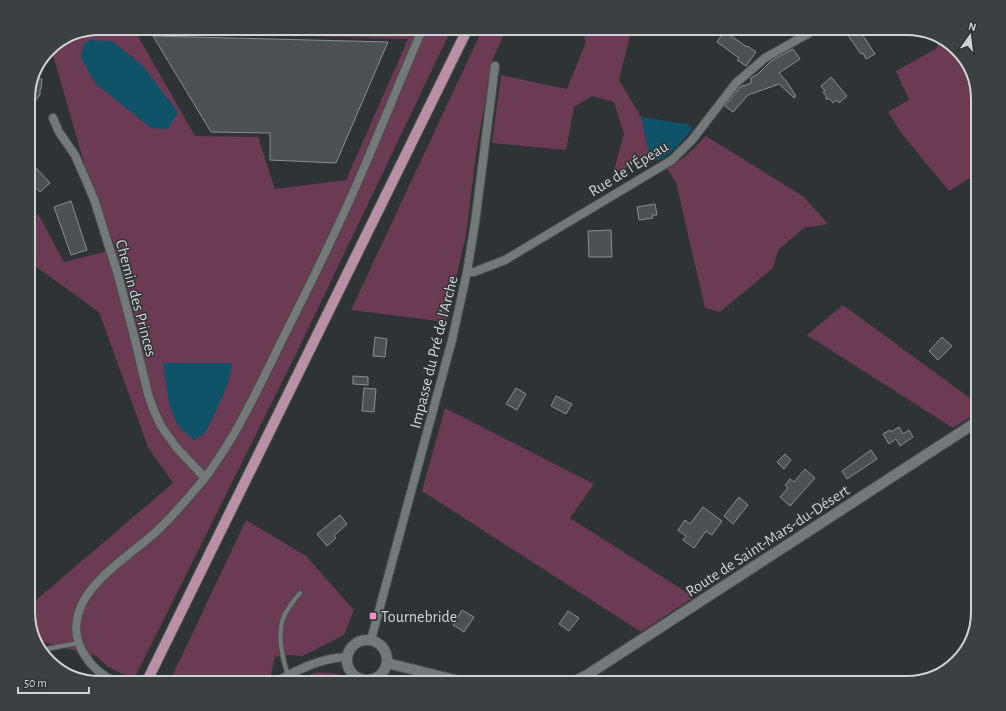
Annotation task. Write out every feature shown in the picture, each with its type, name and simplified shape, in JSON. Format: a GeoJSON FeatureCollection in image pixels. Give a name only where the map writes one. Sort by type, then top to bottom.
{"type":"FeatureCollection","features":[{"type":"Feature","properties":{"kind":"main road"},"geometry":{"type":"LineString","coordinates":[[149,676],[465,35]]}},
{"type":"Feature","properties":{"kind":"main road","name":"Route de Saint-Mars-du-Désert"},"geometry":{"type":"LineString","coordinates":[[585,676],[971,426]]}},
{"type":"Feature","properties":{"kind":"main road"},"geometry":{"type":"LineString","coordinates":[[356,676],[347,664],[347,657],[349,650],[353,645],[358,641],[365,640],[377,642],[385,651],[387,663],[385,670],[378,676]]}},
{"type":"Feature","properties":{"kind":"main road"},"geometry":{"type":"LineString","coordinates":[[387,663],[439,676]]}},
{"type":"Feature","properties":{"kind":"street"},"geometry":{"type":"LineString","coordinates":[[105,676],[99,672],[87,659],[78,643],[76,630],[77,615],[83,601],[92,587],[158,530],[186,501],[205,478],[222,453],[245,412],[307,290],[356,186],[420,35]]}},
{"type":"Feature","properties":{"kind":"street","name":"Rue de l'Épeau"},"geometry":{"type":"LineString","coordinates":[[467,272],[474,272],[505,260],[672,160],[692,140],[736,83],[765,58],[806,35]]}},
{"type":"Feature","properties":{"kind":"street","name":"Impasse du Pré de l'Arche"},"geometry":{"type":"LineString","coordinates":[[371,640],[450,348],[467,272],[475,223],[495,66]]}},
{"type":"Feature","properties":{"kind":"street","name":"Chemin des Princes"},"geometry":{"type":"LineString","coordinates":[[53,118],[59,132],[75,155],[94,199],[118,275],[148,394],[154,411],[161,426],[176,447],[205,478]]}},
{"type":"Feature","properties":{"kind":"street"},"geometry":{"type":"LineString","coordinates":[[288,675],[314,663],[336,657],[347,657]]}},
{"type":"Feature","properties":{"kind":"lane"},"geometry":{"type":"LineString","coordinates":[[288,675],[282,660],[280,632],[285,614],[300,593]]}},
{"type":"Feature","properties":{"kind":"lane"},"geometry":{"type":"LineString","coordinates":[[47,649],[78,643]]}},
{"type":"Feature","properties":{"kind":"shaded area"},"geometry":{"type":"Polygon","coordinates":[[[99,35],[137,35],[195,136],[258,137],[275,189],[346,180],[408,39],[272,35],[449,35],[300,346],[135,676],[128,676],[108,667],[96,656],[43,642],[37,628],[35,616],[35,601],[173,483],[148,447],[99,312],[35,266],[35,214],[38,214],[64,262],[116,249],[85,166],[53,55],[67,44],[78,38],[99,35]]]}},
{"type":"Feature","properties":{"kind":"shaded area"},"geometry":{"type":"Polygon","coordinates":[[[480,35],[504,35],[492,61],[476,154],[466,235],[446,322],[351,310],[480,35]]]}},
{"type":"Feature","properties":{"kind":"shaded area"},"geometry":{"type":"Polygon","coordinates":[[[584,35],[630,35],[619,80],[641,117],[650,158],[613,173],[624,134],[614,102],[592,96],[574,107],[566,150],[492,143],[501,75],[567,89],[586,42],[584,35]]]}},
{"type":"Feature","properties":{"kind":"shaded area"},"geometry":{"type":"Polygon","coordinates":[[[938,44],[950,52],[950,56],[955,57],[964,71],[969,83],[971,99],[971,177],[949,191],[902,134],[888,112],[909,100],[896,71],[937,48],[938,44]]]}},
{"type":"Feature","properties":{"kind":"shaded area"},"geometry":{"type":"Polygon","coordinates":[[[706,136],[804,197],[828,224],[804,228],[778,250],[773,268],[720,312],[705,308],[676,182],[667,169],[687,155],[706,136]]]}},
{"type":"Feature","properties":{"kind":"shaded area"},"geometry":{"type":"Polygon","coordinates":[[[843,305],[971,399],[971,416],[953,428],[807,335],[843,305]]]}},
{"type":"Feature","properties":{"kind":"shaded area"},"geometry":{"type":"Polygon","coordinates":[[[445,408],[594,484],[570,518],[694,597],[641,632],[422,491],[445,408]]]}},
{"type":"Feature","properties":{"kind":"shaded area"},"geometry":{"type":"Polygon","coordinates":[[[246,520],[306,556],[354,610],[344,635],[303,656],[288,655],[275,657],[271,676],[172,676],[246,520]]]}},
{"type":"Feature","properties":{"kind":"shaded area"},"geometry":{"type":"Polygon","coordinates":[[[318,672],[339,674],[340,676],[306,676],[318,672]]]}},
{"type":"Feature","properties":{"kind":"water"},"geometry":{"type":"Polygon","coordinates":[[[90,40],[112,41],[142,65],[178,112],[168,129],[151,128],[95,83],[81,58],[83,45],[90,40]]]}},
{"type":"Feature","properties":{"kind":"water"},"geometry":{"type":"Polygon","coordinates":[[[641,117],[686,124],[693,128],[675,149],[660,160],[650,158],[641,117]]]}},
{"type":"Feature","properties":{"kind":"water"},"geometry":{"type":"Polygon","coordinates":[[[163,363],[232,363],[228,383],[216,411],[205,433],[194,440],[184,432],[176,422],[173,415],[167,393],[163,363]]]}},
{"type":"Feature","properties":{"kind":"building"},"geometry":{"type":"Polygon","coordinates":[[[721,35],[730,35],[756,52],[746,66],[737,60],[739,58],[717,42],[721,35]]]}},
{"type":"Feature","properties":{"kind":"building"},"geometry":{"type":"Polygon","coordinates":[[[848,35],[863,35],[875,54],[866,59],[863,53],[861,54],[848,35]]]}},
{"type":"Feature","properties":{"kind":"building"},"geometry":{"type":"Polygon","coordinates":[[[153,36],[388,42],[336,163],[270,160],[270,133],[211,132],[153,36]]]}},
{"type":"Feature","properties":{"kind":"building"},"geometry":{"type":"Polygon","coordinates":[[[793,49],[800,59],[779,73],[796,96],[794,98],[779,84],[748,95],[733,112],[725,106],[740,87],[751,83],[751,78],[758,74],[771,61],[793,49]]]}},
{"type":"Feature","properties":{"kind":"building"},"geometry":{"type":"Polygon","coordinates":[[[831,77],[847,96],[839,103],[837,100],[833,103],[830,99],[826,99],[823,92],[825,91],[821,86],[831,77]]]}},
{"type":"Feature","properties":{"kind":"building"},"geometry":{"type":"Polygon","coordinates":[[[39,79],[42,79],[40,95],[35,101],[39,79]]]}},
{"type":"Feature","properties":{"kind":"building"},"geometry":{"type":"Polygon","coordinates":[[[36,168],[50,183],[40,192],[35,187],[36,168]]]}},
{"type":"Feature","properties":{"kind":"building"},"geometry":{"type":"Polygon","coordinates":[[[71,201],[87,250],[71,255],[54,207],[71,201]]]}},
{"type":"Feature","properties":{"kind":"building"},"geometry":{"type":"Polygon","coordinates":[[[655,204],[657,215],[652,215],[653,218],[639,220],[637,207],[655,204]]]}},
{"type":"Feature","properties":{"kind":"building"},"geometry":{"type":"Polygon","coordinates":[[[611,230],[612,257],[589,257],[588,231],[611,230]]]}},
{"type":"Feature","properties":{"kind":"building"},"geometry":{"type":"Polygon","coordinates":[[[375,337],[387,339],[385,357],[373,356],[375,337]]]}},
{"type":"Feature","properties":{"kind":"building"},"geometry":{"type":"Polygon","coordinates":[[[942,337],[952,346],[938,360],[929,351],[942,337]]]}},
{"type":"Feature","properties":{"kind":"building"},"geometry":{"type":"Polygon","coordinates":[[[353,376],[368,377],[368,385],[353,384],[353,376]]]}},
{"type":"Feature","properties":{"kind":"building"},"geometry":{"type":"Polygon","coordinates":[[[364,388],[376,389],[374,412],[362,411],[364,388]]]}},
{"type":"Feature","properties":{"kind":"building"},"geometry":{"type":"Polygon","coordinates":[[[516,388],[526,394],[517,410],[506,404],[516,388]]]}},
{"type":"Feature","properties":{"kind":"building"},"geometry":{"type":"Polygon","coordinates":[[[556,396],[572,404],[566,414],[551,406],[556,396]]]}},
{"type":"Feature","properties":{"kind":"building"},"geometry":{"type":"Polygon","coordinates":[[[899,427],[903,434],[909,430],[913,437],[900,446],[896,439],[889,444],[883,434],[890,430],[891,432],[899,427]]]}},
{"type":"Feature","properties":{"kind":"building"},"geometry":{"type":"Polygon","coordinates":[[[871,450],[877,459],[847,479],[842,471],[871,450]]]}},
{"type":"Feature","properties":{"kind":"building"},"geometry":{"type":"Polygon","coordinates":[[[785,454],[791,460],[784,469],[777,462],[785,454]]]}},
{"type":"Feature","properties":{"kind":"building"},"geometry":{"type":"Polygon","coordinates":[[[805,469],[815,478],[790,506],[780,497],[788,488],[785,485],[790,479],[794,482],[805,469]]]}},
{"type":"Feature","properties":{"kind":"building"},"geometry":{"type":"Polygon","coordinates":[[[739,497],[748,505],[733,524],[724,516],[739,497]]]}},
{"type":"Feature","properties":{"kind":"building"},"geometry":{"type":"Polygon","coordinates":[[[703,507],[722,521],[712,535],[706,531],[694,548],[683,540],[686,536],[678,530],[685,520],[690,524],[703,507]]]}},
{"type":"Feature","properties":{"kind":"building"},"geometry":{"type":"Polygon","coordinates":[[[340,515],[347,524],[334,536],[336,538],[327,546],[317,534],[340,515]]]}},
{"type":"Feature","properties":{"kind":"building"},"geometry":{"type":"Polygon","coordinates":[[[462,610],[474,617],[464,632],[453,625],[462,610]]]}},
{"type":"Feature","properties":{"kind":"building"},"geometry":{"type":"Polygon","coordinates":[[[568,611],[579,618],[569,631],[559,624],[568,611]]]}},
{"type":"Feature","properties":{"kind":"place","name":"Tournebride"},"geometry":{"type":"Point","coordinates":[373,616]}}]}
